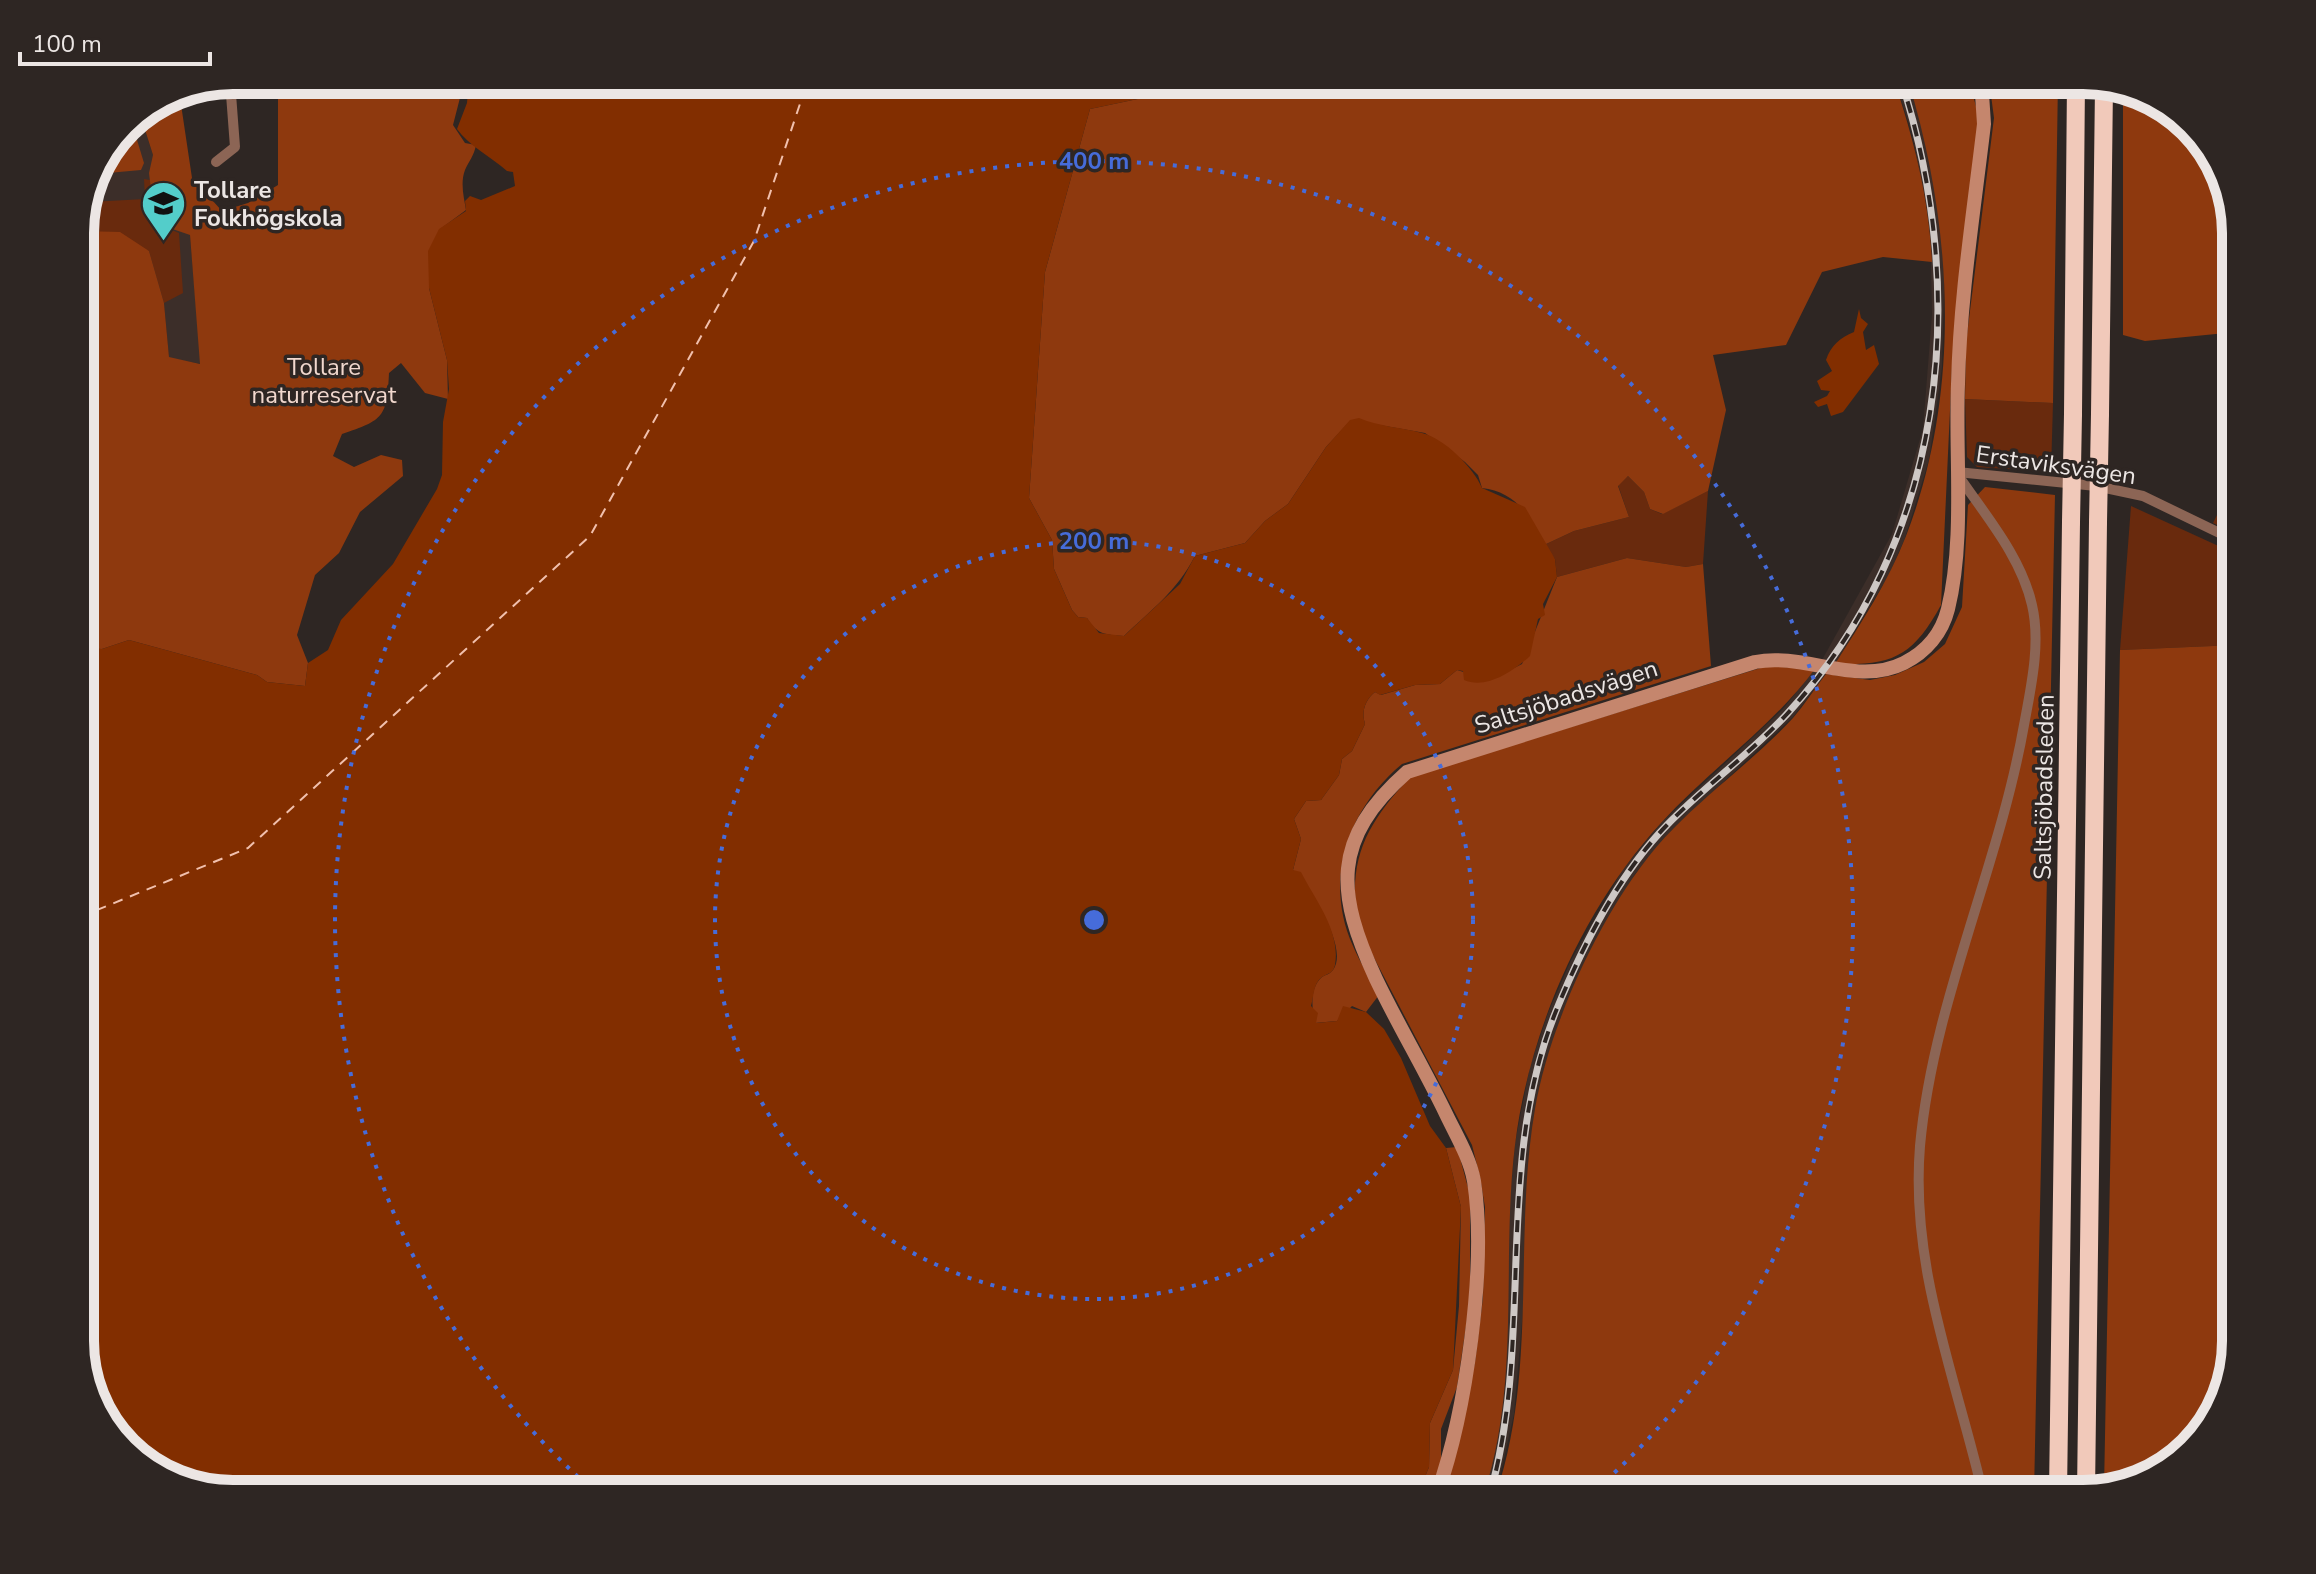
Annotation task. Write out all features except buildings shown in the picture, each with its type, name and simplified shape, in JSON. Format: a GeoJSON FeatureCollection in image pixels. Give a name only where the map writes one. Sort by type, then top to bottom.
{"type":"FeatureCollection","features":[{"type":"Feature","properties":{"kind":"highway","name":"Saltsjöbadsleden"},"geometry":{"type":"LineString","coordinates":[[2058,1480],[2076,94]]}},
{"type":"Feature","properties":{"kind":"highway"},"geometry":{"type":"LineString","coordinates":[[2086,1480],[2104,96]]}},
{"type":"Feature","properties":{"kind":"street"},"geometry":{"type":"LineString","coordinates":[[216,162],[235,147],[237,138],[232,94]]}},
{"type":"Feature","properties":{"kind":"street","name":"Saltsjöbadsvägen"},"geometry":{"type":"LineString","coordinates":[[1440,1480],[1470,1354],[1475,1296],[1474,1179],[1464,1152],[1387,1001],[1350,917],[1346,882],[1351,852],[1361,829],[1388,789],[1407,772],[1719,672],[1769,659],[1802,661],[1853,672],[1876,671],[1905,663],[1928,647],[1948,611],[1955,552],[1959,343],[1984,124],[1982,94]]}},
{"type":"Feature","properties":{"kind":"street","name":"Erstaviksvägen"},"geometry":{"type":"LineString","coordinates":[[1957,472],[2096,486],[2143,496],[2222,534]]}},
{"type":"Feature","properties":{"kind":"street"},"geometry":{"type":"LineString","coordinates":[[1957,472],[2013,557],[2032,604],[2035,631],[2033,674],[2017,765],[1940,1036],[1920,1145],[1921,1245],[1936,1327],[1979,1480]]}},
{"type":"Feature","properties":{"kind":"shaded area"},"geometry":{"type":"Polygon","coordinates":[[[468,94],[1161,94],[1090,109],[1045,272],[1029,498],[1052,540],[1054,569],[1072,610],[1078,617],[1087,618],[1099,633],[1124,636],[1180,584],[1195,556],[1245,543],[1265,521],[1288,504],[1326,447],[1350,420],[1359,418],[1431,436],[1457,455],[1482,488],[1525,507],[1555,559],[1557,577],[1543,604],[1545,615],[1538,619],[1530,656],[1508,673],[1490,681],[1464,680],[1463,671],[1457,670],[1440,684],[1415,685],[1380,695],[1375,692],[1366,702],[1363,715],[1365,724],[1352,751],[1342,759],[1339,775],[1321,800],[1306,801],[1294,819],[1301,839],[1293,870],[1301,872],[1326,916],[1336,952],[1333,970],[1319,980],[1314,990],[1311,1006],[1318,1013],[1316,1023],[1337,1021],[1343,1006],[1366,1012],[1384,1029],[1401,1058],[1430,1126],[1446,1148],[1461,1207],[1453,1370],[1430,1423],[1429,1467],[1424,1480],[233,1480],[197,1475],[171,1466],[128,1433],[105,1394],[94,1350],[94,649],[129,640],[257,675],[267,682],[305,686],[308,663],[328,650],[341,620],[393,564],[442,475],[443,422],[449,389],[447,360],[429,288],[428,251],[439,229],[466,211],[465,201],[470,196],[481,200],[515,186],[513,172],[507,171],[473,146],[457,129],[468,94]]]}},
{"type":"Feature","properties":{"kind":"shaded area"},"geometry":{"type":"Polygon","coordinates":[[[1899,94],[1912,94],[1923,130],[1941,218],[1945,257],[1942,367],[1929,460],[1905,538],[1889,575],[1835,664],[1822,660],[1892,534],[1923,429],[1932,314],[1930,222],[1911,130],[1899,94]]]}},
{"type":"Feature","properties":{"kind":"shaded area","name":"Tollare Folkhögskola"},"geometry":{"type":"Polygon","coordinates":[[[144,126],[153,155],[189,224],[201,364],[169,358],[164,303],[94,243],[99,197],[108,171],[123,148],[144,126]]]}},
{"type":"Feature","properties":{"kind":"shaded area"},"geometry":{"type":"Polygon","coordinates":[[[144,179],[150,180],[155,223],[179,233],[183,293],[164,303],[149,251],[94,235],[98,202],[145,199],[144,179]]]}},
{"type":"Feature","properties":{"kind":"shaded area"},"geometry":{"type":"Polygon","coordinates":[[[1859,309],[1861,318],[1868,324],[1863,332],[1866,350],[1874,345],[1879,364],[1843,412],[1831,416],[1827,404],[1818,407],[1814,402],[1827,396],[1830,391],[1821,390],[1817,381],[1832,371],[1826,360],[1828,355],[1837,343],[1854,332],[1859,309]]]}},
{"type":"Feature","properties":{"kind":"shaded area"},"geometry":{"type":"Polygon","coordinates":[[[1965,399],[2053,403],[2051,472],[1977,467],[1967,457],[1965,399]]]}},
{"type":"Feature","properties":{"kind":"shaded area"},"geometry":{"type":"Polygon","coordinates":[[[1628,476],[1644,492],[1650,509],[1662,514],[1708,491],[1703,564],[1686,567],[1627,558],[1557,577],[1555,559],[1544,545],[1574,531],[1629,517],[1618,485],[1628,476]]]}},
{"type":"Feature","properties":{"kind":"shaded area"},"geometry":{"type":"Polygon","coordinates":[[[2222,505],[2222,527],[2213,523],[2222,505]]]}},
{"type":"Feature","properties":{"kind":"shaded area"},"geometry":{"type":"Polygon","coordinates":[[[2131,506],[2222,548],[2222,646],[2120,650],[2131,506]]]}},
{"type":"Feature","properties":{"kind":"shaded area"},"geometry":{"type":"Polygon","coordinates":[[[1815,669],[1826,674],[1793,717],[1672,830],[1635,874],[1584,964],[1561,1017],[1544,1070],[1514,1414],[1499,1480],[1485,1480],[1515,1143],[1530,1066],[1548,1013],[1571,960],[1623,869],[1662,822],[1782,710],[1815,669]]]}},
{"type":"Feature","properties":{"kind":"green space","name":"Tollare naturreservat"},"geometry":{"type":"Polygon","coordinates":[[[278,94],[461,94],[453,125],[465,143],[476,145],[464,175],[466,210],[439,230],[429,288],[447,360],[448,399],[425,393],[401,363],[389,373],[387,399],[380,415],[367,425],[342,434],[333,456],[354,467],[381,455],[402,460],[403,476],[360,512],[339,553],[315,575],[297,635],[308,663],[305,686],[267,682],[257,675],[129,640],[94,649],[94,231],[120,232],[149,251],[164,303],[169,357],[200,364],[190,235],[155,223],[149,173],[153,155],[144,126],[181,104],[192,178],[222,211],[248,203],[278,185],[278,94]]]}},
{"type":"Feature","properties":{"kind":"green space"},"geometry":{"type":"Polygon","coordinates":[[[1161,94],[1898,94],[1919,170],[1928,215],[1932,262],[1883,257],[1822,272],[1786,345],[1713,355],[1726,410],[1708,491],[1663,514],[1650,509],[1644,492],[1628,476],[1618,486],[1629,517],[1574,531],[1544,545],[1521,507],[1504,494],[1482,488],[1478,475],[1465,462],[1425,433],[1351,420],[1326,447],[1288,504],[1265,521],[1245,543],[1195,556],[1172,590],[1124,636],[1107,634],[1072,610],[1054,569],[1052,540],[1029,498],[1045,272],[1090,109],[1161,94]]]}},
{"type":"Feature","properties":{"kind":"green space"},"geometry":{"type":"Polygon","coordinates":[[[1912,94],[1973,94],[1979,118],[1952,367],[1941,605],[1921,636],[1899,654],[1872,663],[1835,664],[1874,602],[1899,553],[1924,481],[1936,424],[1943,367],[1945,309],[1935,193],[1912,94]]]}},
{"type":"Feature","properties":{"kind":"green space"},"geometry":{"type":"Polygon","coordinates":[[[1991,94],[2058,94],[2053,403],[1965,399],[1966,343],[1994,118],[1991,94]]]}},
{"type":"Feature","properties":{"kind":"green space"},"geometry":{"type":"Polygon","coordinates":[[[2123,100],[2145,108],[2175,128],[2188,141],[2211,180],[2221,215],[2222,333],[2145,341],[2123,335],[2123,100]]]}},
{"type":"Feature","properties":{"kind":"green space"},"geometry":{"type":"Polygon","coordinates":[[[135,134],[144,163],[141,170],[108,173],[135,134]]]}},
{"type":"Feature","properties":{"kind":"green space"},"geometry":{"type":"Polygon","coordinates":[[[1985,487],[2055,495],[2034,1480],[1500,1480],[1517,1399],[1526,1205],[1535,1109],[1554,1037],[1586,960],[1605,922],[1649,856],[1673,829],[1779,733],[1826,674],[1870,680],[1895,675],[1924,662],[1945,644],[1962,607],[1968,505],[1985,487]]]}},
{"type":"Feature","properties":{"kind":"green space"},"geometry":{"type":"Polygon","coordinates":[[[1627,558],[1686,567],[1703,564],[1711,666],[1402,764],[1367,802],[1346,847],[1341,871],[1340,896],[1344,921],[1356,952],[1379,995],[1366,1012],[1352,1006],[1337,1021],[1315,1023],[1313,993],[1322,977],[1333,970],[1337,960],[1336,947],[1325,918],[1293,870],[1301,839],[1294,819],[1306,801],[1321,800],[1339,775],[1342,759],[1352,751],[1365,724],[1364,711],[1369,699],[1375,692],[1381,695],[1415,685],[1440,684],[1457,670],[1490,680],[1522,664],[1557,577],[1627,558]]]}},
{"type":"Feature","properties":{"kind":"green space"},"geometry":{"type":"Polygon","coordinates":[[[2222,646],[2222,1341],[2217,1377],[2208,1403],[2188,1433],[2145,1466],[2104,1478],[2120,650],[2222,646]]]}},
{"type":"Feature","properties":{"kind":"green space"},"geometry":{"type":"Polygon","coordinates":[[[1767,666],[1815,669],[1760,729],[1680,803],[1633,857],[1584,932],[1547,1015],[1522,1102],[1515,1145],[1506,1364],[1502,1408],[1488,1480],[1449,1480],[1475,1362],[1483,1298],[1485,1207],[1480,1177],[1472,1145],[1359,929],[1356,905],[1355,883],[1363,846],[1381,812],[1410,777],[1767,666]]]}},
{"type":"Feature","properties":{"kind":"green space"},"geometry":{"type":"Polygon","coordinates":[[[1457,1147],[1470,1195],[1470,1299],[1457,1387],[1441,1429],[1441,1461],[1435,1480],[1424,1480],[1429,1467],[1430,1423],[1453,1370],[1459,1306],[1461,1207],[1446,1148],[1457,1147]]]}},
{"type":"Feature","properties":{"kind":"ferry route"},"geometry":{"type":"LineString","coordinates":[[94,911],[248,848],[590,536],[754,241],[803,94]]}},
{"type":"Feature","properties":{"kind":"railway"},"geometry":{"type":"LineString","coordinates":[[1493,1480],[1503,1434],[1510,1373],[1525,1130],[1537,1070],[1566,987],[1617,889],[1649,845],[1787,714],[1840,646],[1882,572],[1911,495],[1930,414],[1938,330],[1935,246],[1923,162],[1905,94]]}},
{"type":"Feature","properties":{"kind":"place","name":"Tollare Folkhögskola"},"geometry":{"type":"Point","coordinates":[163,243]}}]}
